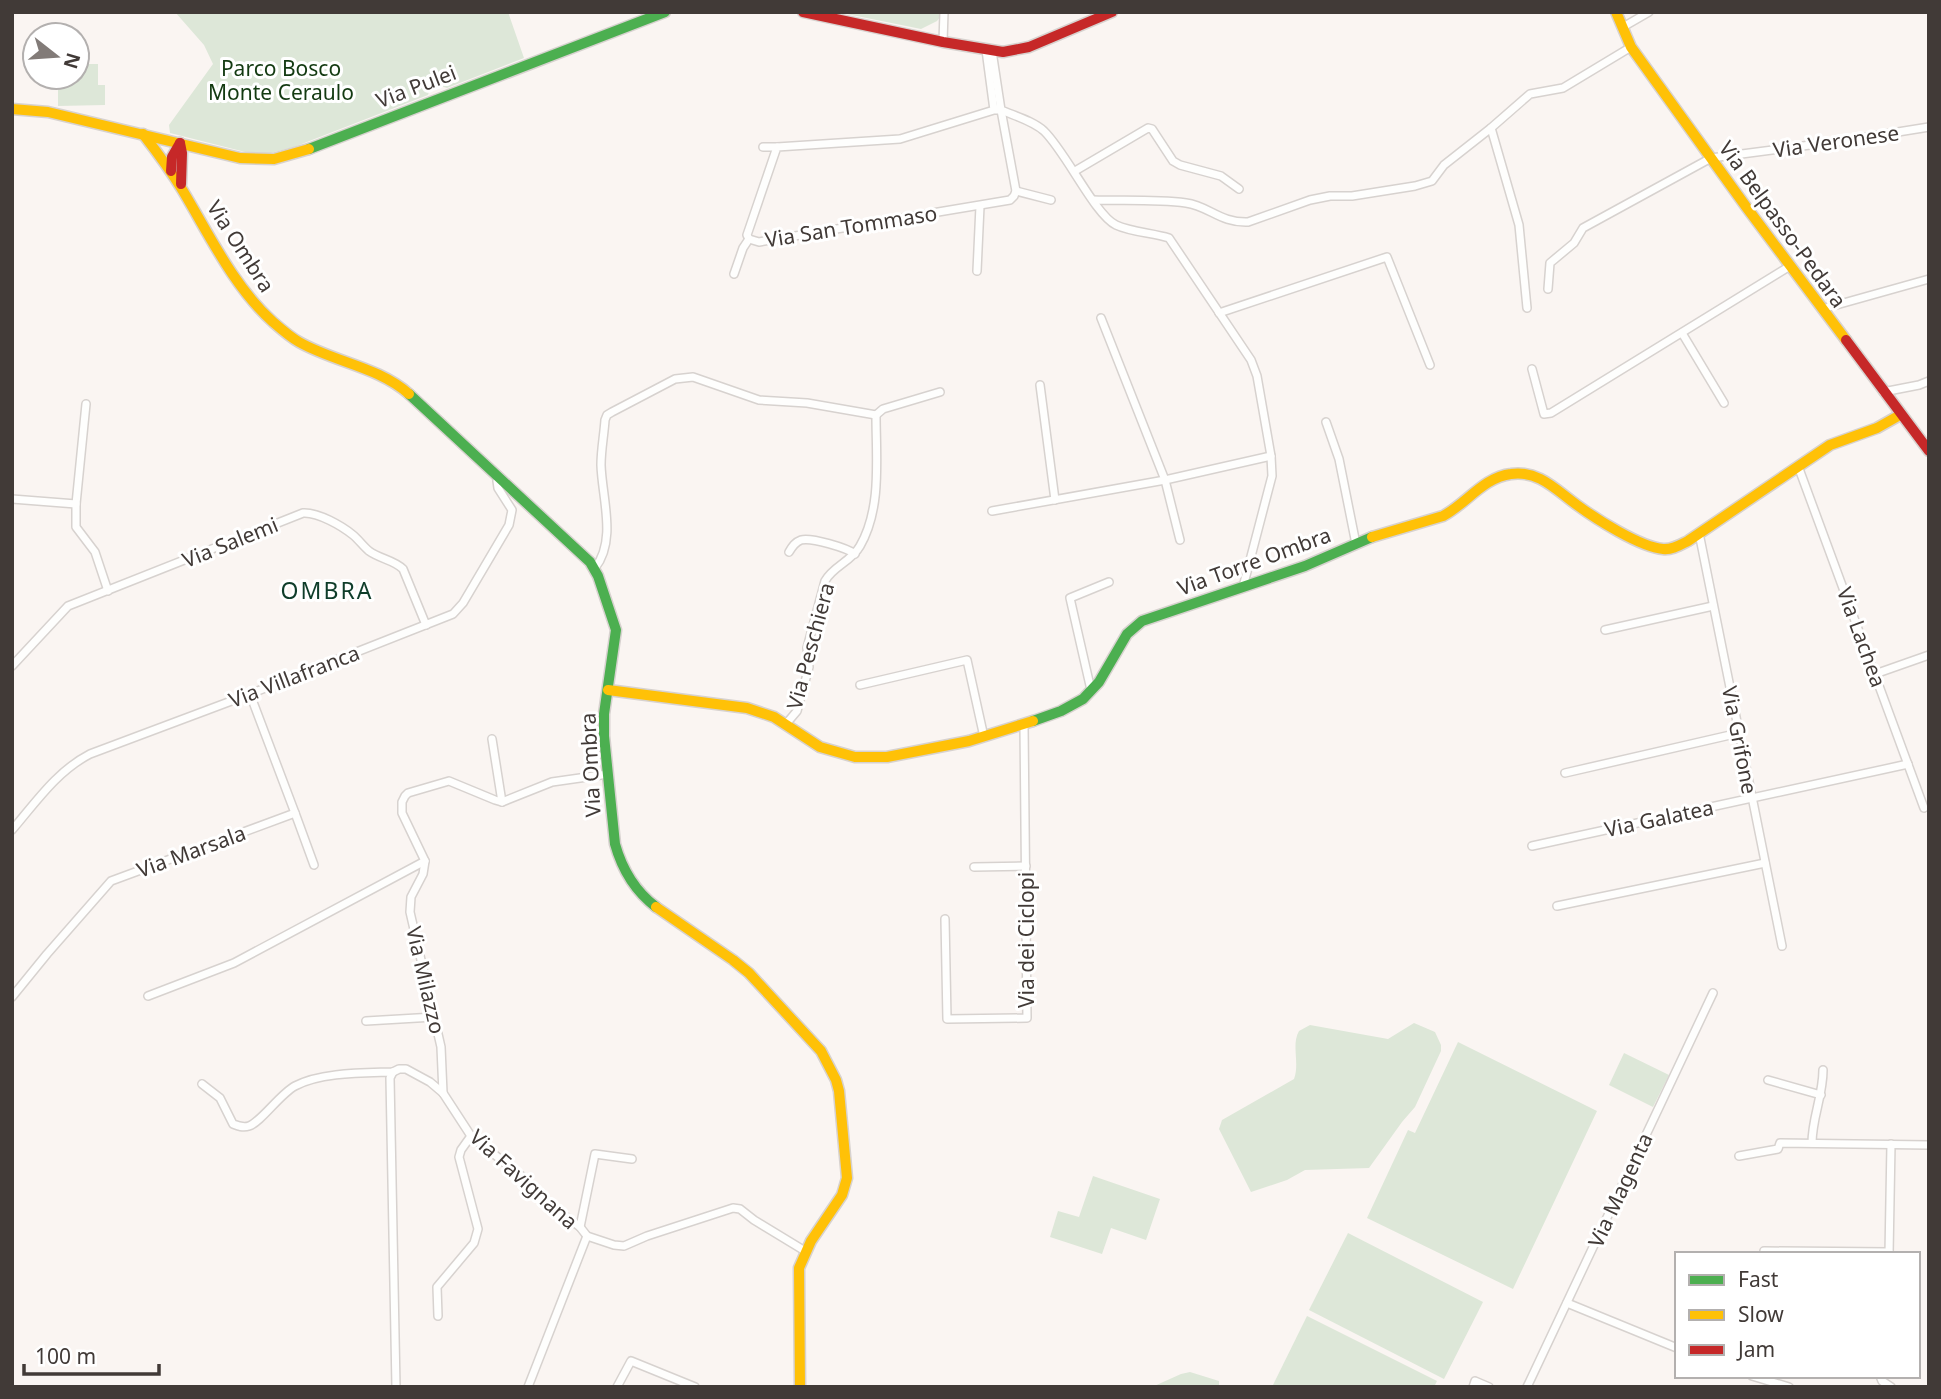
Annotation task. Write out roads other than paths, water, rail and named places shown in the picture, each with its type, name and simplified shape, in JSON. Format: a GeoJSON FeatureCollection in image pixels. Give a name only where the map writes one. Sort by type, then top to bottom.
{"type":"FeatureCollection","features":[{"type":"Feature","properties":{"kind":"main road","name":"Via Pulei"},"geometry":{"type":"LineString","coordinates":[[12,109],[48,112],[240,158],[266,160],[288,157],[665,12]]}},
{"type":"Feature","properties":{"kind":"main road"},"geometry":{"type":"LineString","coordinates":[[803,12],[943,42],[989,50],[1017,51],[1112,12]]}},
{"type":"Feature","properties":{"kind":"main road","name":"Via Belpasso-Pedara"},"geometry":{"type":"LineString","coordinates":[[1616,12],[1631,47],[1929,452]]}},
{"type":"Feature","properties":{"kind":"main road","name":"Via Ombra"},"geometry":{"type":"LineString","coordinates":[[143,134],[182,188],[247,296],[276,325],[287,335],[312,349],[396,383],[595,568],[616,629],[604,726],[615,844],[619,858],[630,880],[648,901],[749,973],[821,1051],[836,1080],[846,1167],[845,1187],[805,1251],[799,1268],[800,1387]]}},
{"type":"Feature","properties":{"kind":"main road"},"geometry":{"type":"LineString","coordinates":[[180,143],[182,188]]}},
{"type":"Feature","properties":{"kind":"main road"},"geometry":{"type":"LineString","coordinates":[[171,171],[172,157],[180,143]]}},
{"type":"Feature","properties":{"kind":"main road"},"geometry":{"type":"LineString","coordinates":[[181,165],[192,155],[205,150]]}},
{"type":"Feature","properties":{"kind":"main road","name":"Via Torre Ombra"},"geometry":{"type":"LineString","coordinates":[[608,690],[764,712],[820,747],[843,755],[864,758],[902,755],[984,737],[1062,711],[1083,699],[1099,682],[1127,634],[1142,621],[1328,557],[1384,533],[1446,515],[1488,482],[1507,474],[1529,474],[1549,483],[1576,505],[1648,545],[1675,548],[1830,445],[1877,428],[1900,415]]}},
{"type":"Feature","properties":{"kind":"street"},"geometry":{"type":"LineString","coordinates":[[943,42],[944,12]]}},
{"type":"Feature","properties":{"kind":"street"},"geometry":{"type":"LineString","coordinates":[[1623,27],[1649,12]]}},
{"type":"Feature","properties":{"kind":"street"},"geometry":{"type":"LineString","coordinates":[[1093,200],[1189,203],[1226,220],[1248,222],[1310,200],[1415,186],[1432,181],[1444,165],[1530,94],[1563,88],[1631,47]]}},
{"type":"Feature","properties":{"kind":"street"},"geometry":{"type":"LineString","coordinates":[[989,50],[997,110],[1016,191],[1051,200]]}},
{"type":"Feature","properties":{"kind":"street"},"geometry":{"type":"LineString","coordinates":[[763,147],[900,139],[997,110],[1043,130],[1060,148],[1101,211],[1116,226],[1169,238],[1251,360],[1257,376],[1272,476],[1243,587]]}},
{"type":"Feature","properties":{"kind":"street","name":"Via Veronese"},"geometry":{"type":"LineString","coordinates":[[1548,289],[1550,263],[1574,243],[1583,228],[1711,158],[1929,127]]}},
{"type":"Feature","properties":{"kind":"street"},"geometry":{"type":"LineString","coordinates":[[1074,171],[1149,128],[1173,161],[1221,176],[1239,189]]}},
{"type":"Feature","properties":{"kind":"street"},"geometry":{"type":"LineString","coordinates":[[1491,128],[1519,225],[1527,308]]}},
{"type":"Feature","properties":{"kind":"street","name":"Via San Tommaso"},"geometry":{"type":"LineString","coordinates":[[777,147],[747,235],[749,239],[759,242],[980,206],[1010,200],[1016,191]]}},
{"type":"Feature","properties":{"kind":"street"},"geometry":{"type":"LineString","coordinates":[[977,271],[980,206]]}},
{"type":"Feature","properties":{"kind":"street"},"geometry":{"type":"LineString","coordinates":[[734,274],[749,239]]}},
{"type":"Feature","properties":{"kind":"street"},"geometry":{"type":"LineString","coordinates":[[1219,313],[1387,257],[1430,365]]}},
{"type":"Feature","properties":{"kind":"street"},"geometry":{"type":"LineString","coordinates":[[1532,369],[1544,414],[1551,413],[1790,266]]}},
{"type":"Feature","properties":{"kind":"street"},"geometry":{"type":"LineString","coordinates":[[1822,309],[1929,279]]}},
{"type":"Feature","properties":{"kind":"street"},"geometry":{"type":"LineString","coordinates":[[1101,318],[1165,480],[1180,540]]}},
{"type":"Feature","properties":{"kind":"street"},"geometry":{"type":"LineString","coordinates":[[1682,333],[1724,403]]}},
{"type":"Feature","properties":{"kind":"street"},"geometry":{"type":"LineString","coordinates":[[595,568],[603,558],[605,549],[606,513],[601,463],[607,415],[675,379],[693,377],[759,400],[807,403],[876,415],[883,409],[940,392]]}},
{"type":"Feature","properties":{"kind":"street"},"geometry":{"type":"LineString","coordinates":[[1883,392],[1919,385],[1929,380]]}},
{"type":"Feature","properties":{"kind":"street"},"geometry":{"type":"LineString","coordinates":[[1040,385],[1055,500]]}},
{"type":"Feature","properties":{"kind":"street"},"geometry":{"type":"LineString","coordinates":[[86,404],[76,527],[94,552],[108,591]]}},
{"type":"Feature","properties":{"kind":"street","name":"Via Peschiera"},"geometry":{"type":"LineString","coordinates":[[786,724],[797,711],[809,667],[807,648],[825,581],[828,575],[855,554],[872,517],[876,415]]}},
{"type":"Feature","properties":{"kind":"street"},"geometry":{"type":"LineString","coordinates":[[1326,422],[1339,459],[1356,544]]}},
{"type":"Feature","properties":{"kind":"street"},"geometry":{"type":"LineString","coordinates":[[992,511],[1165,480],[1271,456]]}},
{"type":"Feature","properties":{"kind":"street","name":"Via Lachea"},"geometry":{"type":"LineString","coordinates":[[1798,466],[1924,808]]}},
{"type":"Feature","properties":{"kind":"street","name":"Via Villafranca"},"geometry":{"type":"LineString","coordinates":[[12,830],[62,772],[90,754],[453,614],[509,525],[512,510],[498,488],[499,477]]}},
{"type":"Feature","properties":{"kind":"street"},"geometry":{"type":"LineString","coordinates":[[12,499],[76,504]]}},
{"type":"Feature","properties":{"kind":"street","name":"Via Salemi"},"geometry":{"type":"LineString","coordinates":[[12,666],[68,606],[303,513],[311,513],[351,533],[370,551],[399,565],[426,625]]}},
{"type":"Feature","properties":{"kind":"street","name":"Via Grifone"},"geometry":{"type":"LineString","coordinates":[[1699,533],[1782,946]]}},
{"type":"Feature","properties":{"kind":"street"},"geometry":{"type":"LineString","coordinates":[[789,552],[793,545],[807,540],[848,549],[855,554]]}},
{"type":"Feature","properties":{"kind":"street"},"geometry":{"type":"LineString","coordinates":[[1091,691],[1070,598],[1109,583]]}},
{"type":"Feature","properties":{"kind":"street"},"geometry":{"type":"LineString","coordinates":[[1605,630],[1713,606]]}},
{"type":"Feature","properties":{"kind":"street"},"geometry":{"type":"LineString","coordinates":[[1875,674],[1929,654]]}},
{"type":"Feature","properties":{"kind":"street"},"geometry":{"type":"LineString","coordinates":[[860,685],[967,660],[984,737]]}},
{"type":"Feature","properties":{"kind":"street"},"geometry":{"type":"LineString","coordinates":[[250,694],[314,865]]}},
{"type":"Feature","properties":{"kind":"street","name":"Via dei Ciclopi"},"geometry":{"type":"LineString","coordinates":[[946,919],[947,1019],[1027,1018],[1024,725]]}},
{"type":"Feature","properties":{"kind":"street"},"geometry":{"type":"LineString","coordinates":[[1565,773],[1739,733]]}},
{"type":"Feature","properties":{"kind":"street"},"geometry":{"type":"LineString","coordinates":[[492,739],[502,802]]}},
{"type":"Feature","properties":{"kind":"street","name":"Via Galatea"},"geometry":{"type":"LineString","coordinates":[[1532,846],[1908,764]]}},
{"type":"Feature","properties":{"kind":"street"},"geometry":{"type":"LineString","coordinates":[[148,996],[234,963],[425,860],[402,813],[402,802],[408,793],[449,781],[502,802],[552,782],[608,774]]}},
{"type":"Feature","properties":{"kind":"street","name":"Via Marsala"},"geometry":{"type":"LineString","coordinates":[[12,997],[111,881],[295,813]]}},
{"type":"Feature","properties":{"kind":"street","name":"Via Milazzo"},"geometry":{"type":"LineString","coordinates":[[425,860],[423,874],[409,904],[441,1047],[443,1093]]}},
{"type":"Feature","properties":{"kind":"street"},"geometry":{"type":"LineString","coordinates":[[1557,905],[1765,863]]}},
{"type":"Feature","properties":{"kind":"street"},"geometry":{"type":"LineString","coordinates":[[974,867],[1026,866]]}},
{"type":"Feature","properties":{"kind":"street","name":"Via Magenta"},"geometry":{"type":"LineString","coordinates":[[1527,1387],[1713,993]]}},
{"type":"Feature","properties":{"kind":"street"},"geometry":{"type":"LineString","coordinates":[[366,1021],[434,1017]]}},
{"type":"Feature","properties":{"kind":"street","name":"Via Favignana"},"geometry":{"type":"LineString","coordinates":[[202,1084],[220,1098],[233,1124],[241,1127],[256,1122],[269,1107],[295,1086],[320,1078],[406,1069],[430,1082],[443,1093],[471,1136],[524,1178],[587,1236],[624,1246],[733,1208],[740,1209],[805,1251]]}},
{"type":"Feature","properties":{"kind":"street"},"geometry":{"type":"LineString","coordinates":[[1812,1143],[1812,1124],[1821,1095],[1823,1070]]}},
{"type":"Feature","properties":{"kind":"street"},"geometry":{"type":"LineString","coordinates":[[393,1072],[390,1078],[396,1387]]}},
{"type":"Feature","properties":{"kind":"street"},"geometry":{"type":"LineString","coordinates":[[1768,1080],[1821,1095]]}},
{"type":"Feature","properties":{"kind":"street"},"geometry":{"type":"LineString","coordinates":[[438,1316],[437,1287],[477,1236],[478,1229],[459,1157],[471,1136]]}},
{"type":"Feature","properties":{"kind":"street"},"geometry":{"type":"LineString","coordinates":[[1739,1156],[1778,1149],[1780,1143],[1929,1144]]}},
{"type":"Feature","properties":{"kind":"street"},"geometry":{"type":"LineString","coordinates":[[1889,1252],[1891,1144]]}},
{"type":"Feature","properties":{"kind":"street"},"geometry":{"type":"LineString","coordinates":[[580,1227],[595,1154],[632,1159]]}},
{"type":"Feature","properties":{"kind":"street"},"geometry":{"type":"LineString","coordinates":[[528,1387],[587,1236]]}},
{"type":"Feature","properties":{"kind":"street"},"geometry":{"type":"LineString","coordinates":[[1764,1251],[1826,1252]]}},
{"type":"Feature","properties":{"kind":"street"},"geometry":{"type":"LineString","coordinates":[[1567,1303],[1675,1347]]}},
{"type":"Feature","properties":{"kind":"street"},"geometry":{"type":"LineString","coordinates":[[617,1387],[631,1361],[695,1387]]}},
{"type":"Feature","properties":{"kind":"street"},"geometry":{"type":"LineString","coordinates":[[1759,1378],[1789,1387]]}},
{"type":"Feature","properties":{"kind":"street"},"geometry":{"type":"LineString","coordinates":[[1472,1387],[1475,1381],[1489,1387]]}},
{"type":"Feature","properties":{"kind":"district","name":"OMBRA"},"geometry":{"type":"Point","coordinates":[327,590]}},
{"type":"Feature","properties":{"kind":"park label","name":"Parco Bosco Monte Ceraulo"},"geometry":{"type":"Point","coordinates":[281,80]}}]}
